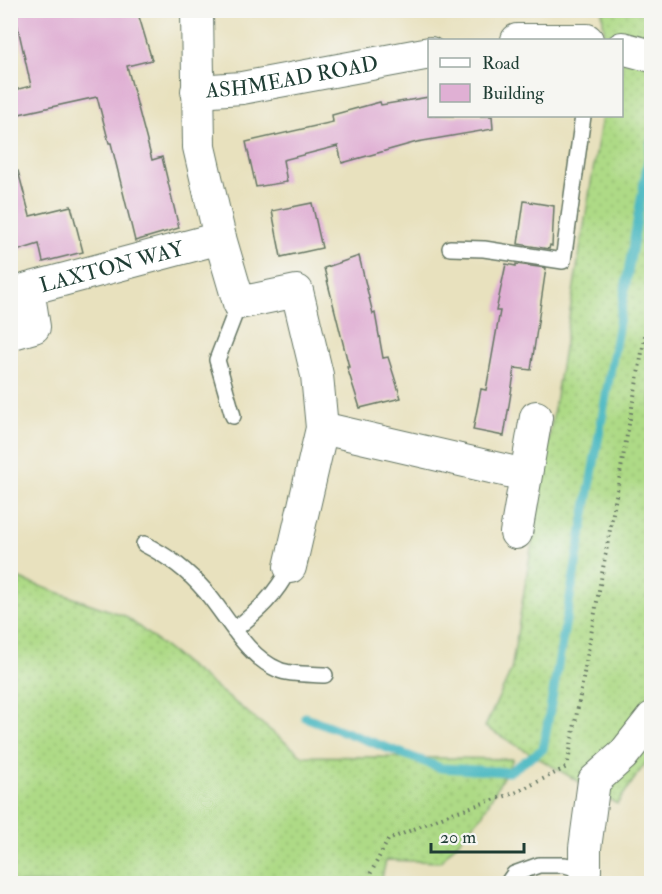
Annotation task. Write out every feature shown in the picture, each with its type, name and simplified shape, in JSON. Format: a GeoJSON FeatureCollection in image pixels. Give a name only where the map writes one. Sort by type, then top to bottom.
{"type":"FeatureCollection","features":[{"type":"Feature","properties":{"kind":"street","name":"ASHMEAD ROAD"},"geometry":{"type":"LineString","coordinates":[[197,10],[197,91],[242,88],[428,53]]}},
{"type":"Feature","properties":{"kind":"street"},"geometry":{"type":"LineString","coordinates":[[623,49],[651,56]]}},
{"type":"Feature","properties":{"kind":"street"},"geometry":{"type":"LineString","coordinates":[[197,91],[199,147],[220,238],[239,303],[297,291],[317,375],[322,428],[290,567]]}},
{"type":"Feature","properties":{"kind":"street","name":"LAXTON WAY"},"geometry":{"type":"LineString","coordinates":[[10,334],[34,327],[28,289],[220,238]]}},
{"type":"Feature","properties":{"kind":"street"},"geometry":{"type":"LineString","coordinates":[[516,533],[536,417]]}},
{"type":"Feature","properties":{"kind":"street"},"geometry":{"type":"LineString","coordinates":[[322,428],[525,475]]}},
{"type":"Feature","properties":{"kind":"street"},"geometry":{"type":"LineString","coordinates":[[592,877],[585,848],[594,782],[623,755],[651,718]]}},
{"type":"Feature","properties":{"kind":"lane"},"geometry":{"type":"LineString","coordinates":[[450,249],[484,249],[563,261],[583,117]]}},
{"type":"Feature","properties":{"kind":"lane"},"geometry":{"type":"LineString","coordinates":[[232,416],[217,360],[239,303]]}},
{"type":"Feature","properties":{"kind":"lane"},"geometry":{"type":"LineString","coordinates":[[144,544],[172,558],[206,591],[234,630],[256,654],[280,671],[325,675]]}},
{"type":"Feature","properties":{"kind":"lane"},"geometry":{"type":"LineString","coordinates":[[234,630],[260,610],[279,588],[290,567]]}},
{"type":"Feature","properties":{"kind":"lane"},"geometry":{"type":"LineString","coordinates":[[507,884],[514,874],[538,865],[565,865],[592,877]]}},
{"type":"Feature","properties":{"kind":"path"},"geometry":{"type":"LineString","coordinates":[[365,884],[388,840],[449,814],[515,793],[567,767],[651,297]]}},
{"type":"Feature","properties":{"kind":"green space"},"geometry":{"type":"Polygon","coordinates":[[[602,11],[651,11],[651,755],[617,804],[485,727],[511,671],[602,117],[623,117],[623,39],[605,39],[602,11]]]}},
{"type":"Feature","properties":{"kind":"green space"},"geometry":{"type":"Polygon","coordinates":[[[11,576],[125,616],[303,756],[513,759],[482,815],[440,862],[386,860],[381,883],[11,883],[11,576]]]}},
{"type":"Feature","properties":{"kind":"building"},"geometry":{"type":"Polygon","coordinates":[[[14,10],[137,10],[152,60],[127,66],[152,160],[162,157],[179,228],[135,241],[97,97],[10,116],[10,91],[31,86],[14,10]]]}},
{"type":"Feature","properties":{"kind":"building"},"geometry":{"type":"Polygon","coordinates":[[[428,97],[428,117],[492,117],[493,129],[417,142],[342,163],[338,146],[283,160],[287,182],[256,187],[246,142],[333,122],[332,115],[380,102],[381,105],[428,97]]]}},
{"type":"Feature","properties":{"kind":"building"},"geometry":{"type":"Polygon","coordinates":[[[18,171],[30,216],[71,206],[83,252],[43,262],[39,244],[10,253],[10,172],[18,171]]]}},
{"type":"Feature","properties":{"kind":"building"},"geometry":{"type":"Polygon","coordinates":[[[524,201],[554,206],[552,246],[550,245],[549,249],[518,244],[524,201]]]}},
{"type":"Feature","properties":{"kind":"building"},"geometry":{"type":"Polygon","coordinates":[[[312,203],[322,248],[281,257],[272,211],[312,203]]]}},
{"type":"Feature","properties":{"kind":"building"},"geometry":{"type":"Polygon","coordinates":[[[359,256],[373,314],[375,313],[383,358],[388,357],[401,398],[360,408],[347,367],[349,367],[324,268],[359,256]]]}},
{"type":"Feature","properties":{"kind":"building"},"geometry":{"type":"Polygon","coordinates":[[[506,264],[546,268],[531,370],[515,368],[504,436],[473,430],[481,389],[486,390],[500,311],[496,311],[506,264]]]}},
{"type":"Feature","properties":{"kind":"waterway"},"geometry":{"type":"LineString","coordinates":[[305,717],[441,768],[509,772],[543,749],[652,138]]}}]}
